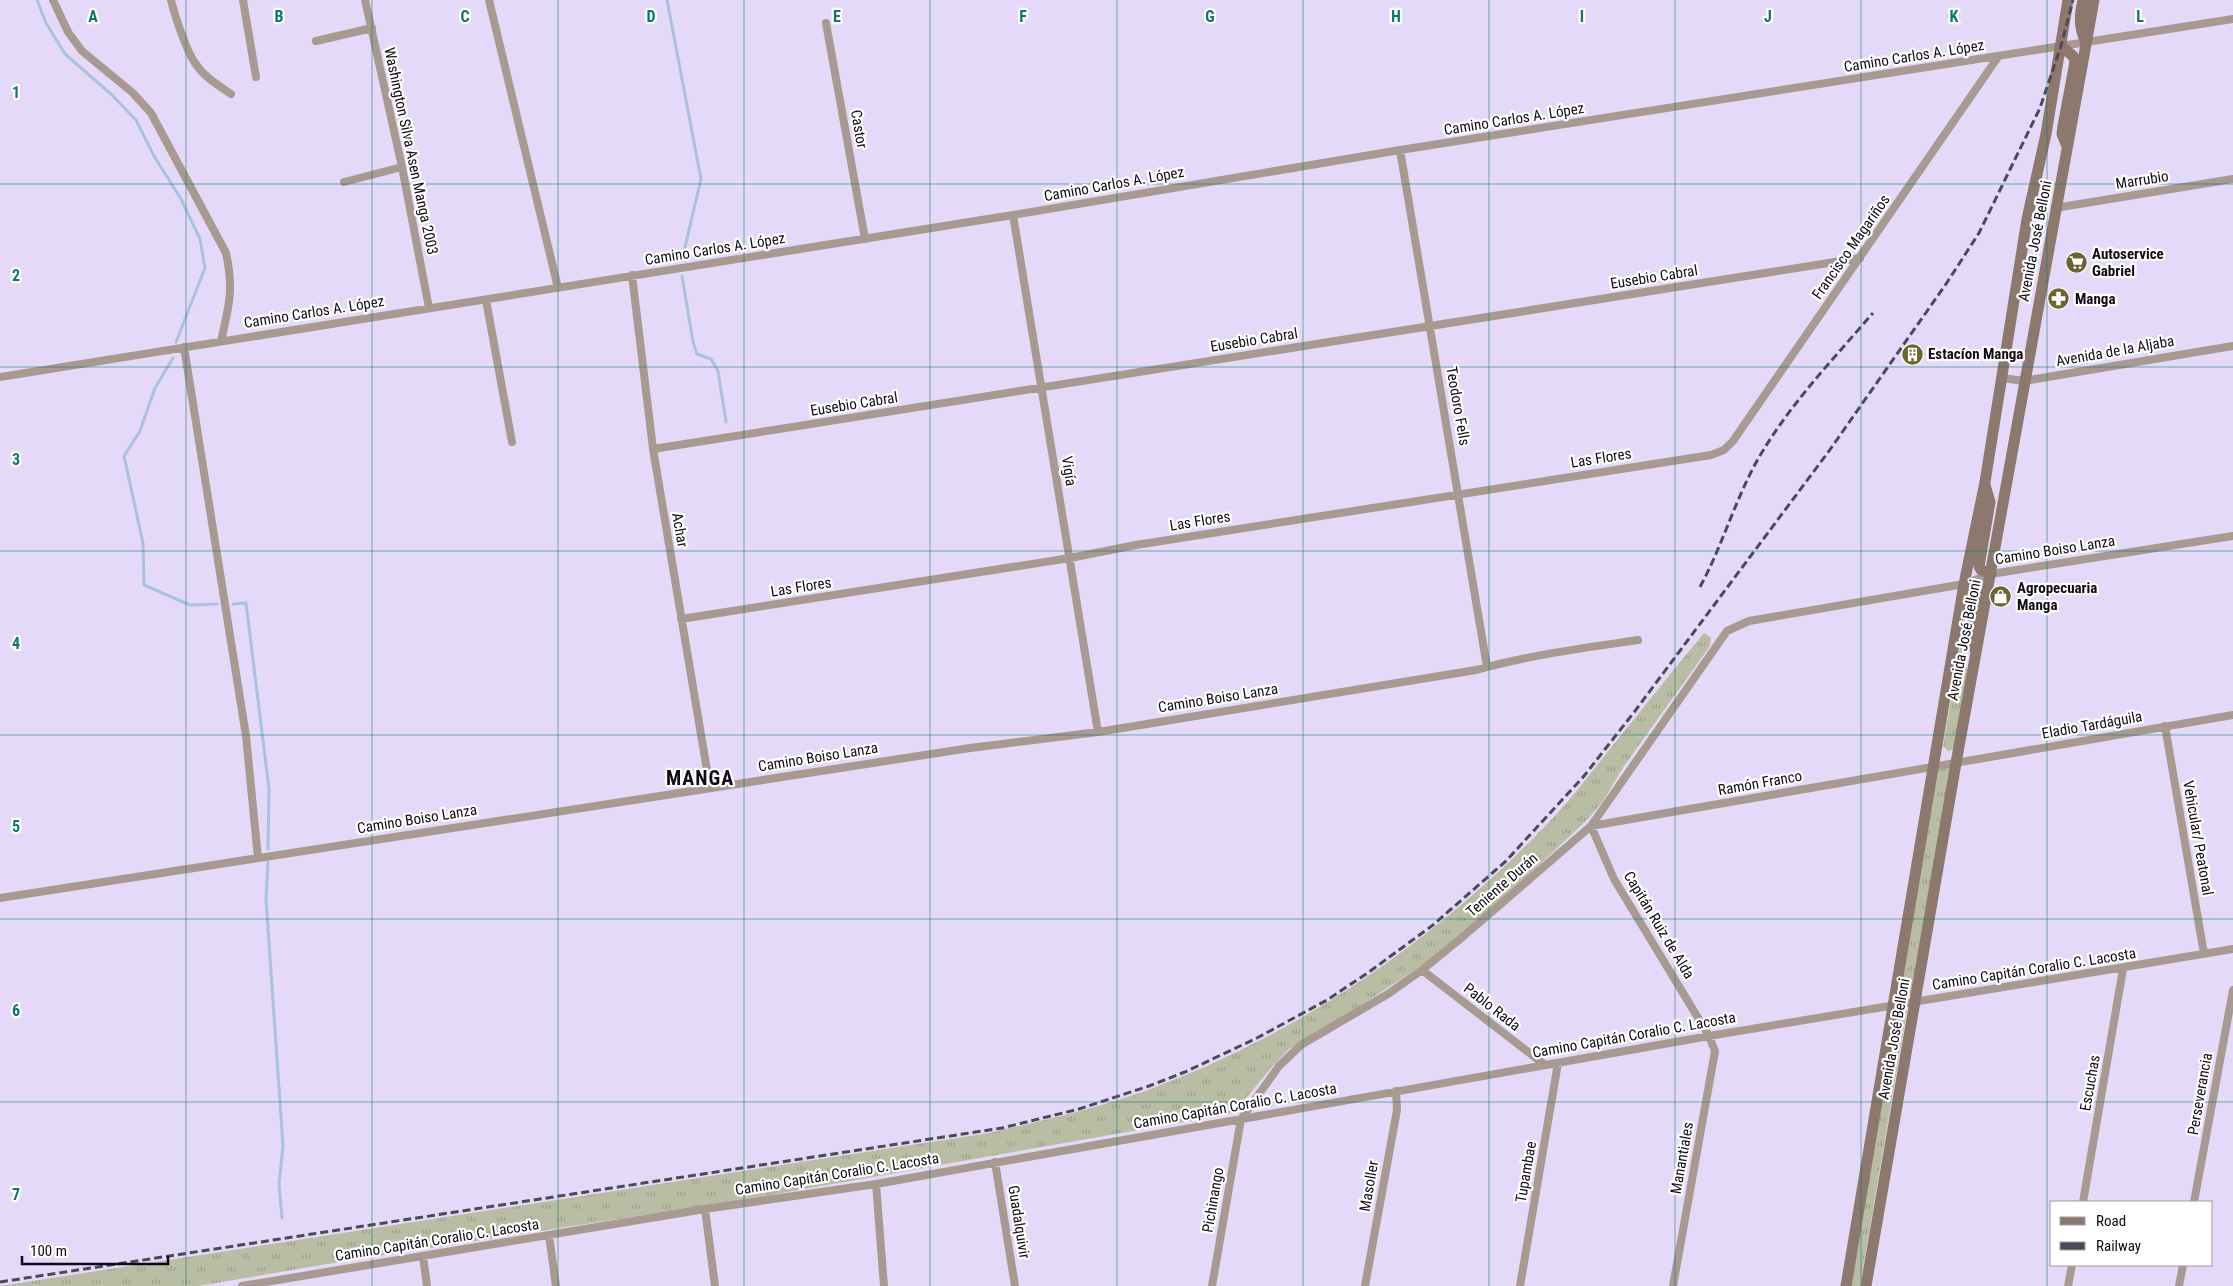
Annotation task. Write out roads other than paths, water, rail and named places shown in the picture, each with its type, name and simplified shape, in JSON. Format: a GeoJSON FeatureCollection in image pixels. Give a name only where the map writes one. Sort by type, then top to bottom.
{"type":"FeatureCollection","features":[{"type":"Feature","properties":{"kind":"main road","name":"Avenida José Belloni"},"geometry":{"type":"LineString","coordinates":[[1846,1286],[1895,1006],[1964,584],[2002,378],[2027,219],[2061,46],[2068,0]]}},
{"type":"Feature","properties":{"kind":"main road"},"geometry":{"type":"LineString","coordinates":[[2083,0],[2079,18],[2080,30],[2086,43]]}},
{"type":"Feature","properties":{"kind":"main road","name":"Avenida José Belloni"},"geometry":{"type":"LineString","coordinates":[[1866,1286],[1956,763],[2094,0]]}},
{"type":"Feature","properties":{"kind":"main road"},"geometry":{"type":"LineString","coordinates":[[2061,46],[2073,56],[2075,62],[2062,134],[2067,149]]}},
{"type":"Feature","properties":{"kind":"main road"},"geometry":{"type":"LineString","coordinates":[[1984,482],[1990,502],[1979,566],[1981,570],[1991,574]]}},
{"type":"Feature","properties":{"kind":"main road"},"geometry":{"type":"LineString","coordinates":[[1964,584],[1973,586],[1978,595],[1972,633],[1976,655]]}},
{"type":"Feature","properties":{"kind":"street"},"geometry":{"type":"LineString","coordinates":[[53,0],[68,32],[82,51],[133,93],[151,113],[226,253],[232,277],[230,299],[221,341]]}},
{"type":"Feature","properties":{"kind":"street"},"geometry":{"type":"LineString","coordinates":[[171,0],[195,63],[210,80],[231,94]]}},
{"type":"Feature","properties":{"kind":"street"},"geometry":{"type":"LineString","coordinates":[[243,0],[256,77]]}},
{"type":"Feature","properties":{"kind":"street","name":"Washington Silva Asen Manga 2003"},"geometry":{"type":"LineString","coordinates":[[365,0],[394,138],[402,167],[429,308]]}},
{"type":"Feature","properties":{"kind":"street"},"geometry":{"type":"LineString","coordinates":[[489,0],[558,288]]}},
{"type":"Feature","properties":{"kind":"street","name":"Camino Carlos A. López"},"geometry":{"type":"LineString","coordinates":[[0,377],[632,275],[1013,216],[1400,150],[2233,19]]}},
{"type":"Feature","properties":{"kind":"street","name":"Castor"},"geometry":{"type":"LineString","coordinates":[[826,23],[864,239]]}},
{"type":"Feature","properties":{"kind":"street"},"geometry":{"type":"LineString","coordinates":[[316,41],[372,28]]}},
{"type":"Feature","properties":{"kind":"street","name":"Francisco Magariños"},"geometry":{"type":"LineString","coordinates":[[1724,450],[1733,442],[1998,57]]}},
{"type":"Feature","properties":{"kind":"street","name":"Teodoro Fells"},"geometry":{"type":"LineString","coordinates":[[1400,150],[1487,667]]}},
{"type":"Feature","properties":{"kind":"street"},"geometry":{"type":"LineString","coordinates":[[344,182],[402,167]]}},
{"type":"Feature","properties":{"kind":"street","name":"Marrubio"},"geometry":{"type":"LineString","coordinates":[[2056,208],[2233,179]]}},
{"type":"Feature","properties":{"kind":"street","name":"Vigía"},"geometry":{"type":"LineString","coordinates":[[1013,216],[1098,732]]}},
{"type":"Feature","properties":{"kind":"street","name":"Eusebio Cabral"},"geometry":{"type":"LineString","coordinates":[[653,449],[1860,258]]}},
{"type":"Feature","properties":{"kind":"street","name":"Achar"},"geometry":{"type":"LineString","coordinates":[[632,275],[653,449],[710,788]]}},
{"type":"Feature","properties":{"kind":"street"},"geometry":{"type":"LineString","coordinates":[[486,300],[512,442]]}},
{"type":"Feature","properties":{"kind":"street","name":"Avenida de la Aljaba"},"geometry":{"type":"LineString","coordinates":[[2002,378],[2024,381],[2233,346]]}},
{"type":"Feature","properties":{"kind":"street"},"geometry":{"type":"LineString","coordinates":[[184,348],[246,736],[258,858]]}},
{"type":"Feature","properties":{"kind":"street","name":"Las Flores"},"geometry":{"type":"LineString","coordinates":[[681,619],[1070,558],[1136,545],[1712,456],[1724,450]]}},
{"type":"Feature","properties":{"kind":"street","name":"Camino Boiso Lanza"},"geometry":{"type":"LineString","coordinates":[[1736,625],[1749,620],[1964,584],[1991,574],[2233,536]]}},
{"type":"Feature","properties":{"kind":"street","name":"Teniente Durán"},"geometry":{"type":"LineString","coordinates":[[1241,1119],[1279,1066],[1302,1045],[1388,994],[1422,970],[1460,940],[1592,826],[1719,641],[1727,631],[1736,625]]}},
{"type":"Feature","properties":{"kind":"street","name":"Camino Boiso Lanza"},"geometry":{"type":"LineString","coordinates":[[0,898],[970,748],[1098,732],[1487,667],[1573,649],[1638,640]]}},
{"type":"Feature","properties":{"kind":"street","name":"Eladio Tardáguila"},"geometry":{"type":"LineString","coordinates":[[1933,767],[2233,715]]}},
{"type":"Feature","properties":{"kind":"street","name":"Vehicular/ Peatonal"},"geometry":{"type":"LineString","coordinates":[[2165,726],[2204,954]]}},
{"type":"Feature","properties":{"kind":"street","name":"Ramón Franco"},"geometry":{"type":"LineString","coordinates":[[1592,826],[1933,767]]}},
{"type":"Feature","properties":{"kind":"street","name":"Capitán Ruiz de Alda"},"geometry":{"type":"LineString","coordinates":[[1592,826],[1614,879],[1709,1036]]}},
{"type":"Feature","properties":{"kind":"street","name":"Camino Capitán Coralio C. Lacosta"},"geometry":{"type":"LineString","coordinates":[[242,1286],[267,1284],[705,1209],[876,1184],[1709,1036],[2233,949]]}},
{"type":"Feature","properties":{"kind":"street","name":"Escuchas"},"geometry":{"type":"LineString","coordinates":[[2083,1201],[2124,968]]}},
{"type":"Feature","properties":{"kind":"street","name":"Pablo Rada"},"geometry":{"type":"LineString","coordinates":[[1422,970],[1544,1065]]}},
{"type":"Feature","properties":{"kind":"street","name":"Perseverancia"},"geometry":{"type":"LineString","coordinates":[[2194,1201],[2233,990]]}},
{"type":"Feature","properties":{"kind":"street","name":"Manantiales"},"geometry":{"type":"LineString","coordinates":[[1673,1286],[1715,1051],[1709,1036]]}},
{"type":"Feature","properties":{"kind":"street","name":"Tupambae"},"geometry":{"type":"LineString","coordinates":[[1520,1286],[1558,1063]]}},
{"type":"Feature","properties":{"kind":"street","name":"Masoller"},"geometry":{"type":"LineString","coordinates":[[1365,1286],[1397,1110],[1396,1091]]}},
{"type":"Feature","properties":{"kind":"street","name":"Pichinango"},"geometry":{"type":"LineString","coordinates":[[1212,1286],[1241,1119]]}},
{"type":"Feature","properties":{"kind":"street","name":"Guadalquivir"},"geometry":{"type":"LineString","coordinates":[[996,1162],[1014,1286]]}},
{"type":"Feature","properties":{"kind":"street"},"geometry":{"type":"LineString","coordinates":[[876,1184],[884,1286]]}},
{"type":"Feature","properties":{"kind":"street"},"geometry":{"type":"LineString","coordinates":[[705,1209],[715,1286]]}},
{"type":"Feature","properties":{"kind":"street"},"geometry":{"type":"LineString","coordinates":[[549,1235],[556,1286]]}},
{"type":"Feature","properties":{"kind":"street"},"geometry":{"type":"LineString","coordinates":[[423,1256],[427,1286]]}},
{"type":"Feature","properties":{"kind":"street"},"geometry":{"type":"LineString","coordinates":[[2068,1286],[2072,1266]]}},
{"type":"Feature","properties":{"kind":"street"},"geometry":{"type":"LineString","coordinates":[[2179,1286],[2183,1266]]}},
{"type":"Feature","properties":{"kind":"waterway"},"geometry":{"type":"LineString","coordinates":[[37,0],[46,23],[65,54],[112,95],[136,120],[154,156],[181,199],[200,239],[205,268],[176,342]]}},
{"type":"Feature","properties":{"kind":"waterway"},"geometry":{"type":"LineString","coordinates":[[667,0],[701,179],[682,260]]}},
{"type":"Feature","properties":{"kind":"waterway"},"geometry":{"type":"LineString","coordinates":[[682,276],[693,342],[697,354],[711,359],[718,371],[726,422]]}},
{"type":"Feature","properties":{"kind":"waterway"},"geometry":{"type":"LineString","coordinates":[[173,358],[155,388],[140,431],[124,456],[143,543],[144,585],[190,605],[217,604]]}},
{"type":"Feature","properties":{"kind":"waterway"},"geometry":{"type":"LineString","coordinates":[[233,604],[246,603],[269,789],[268,849]]}},
{"type":"Feature","properties":{"kind":"waterway"},"geometry":{"type":"LineString","coordinates":[[268,862],[266,899],[283,1146],[279,1184],[282,1218]]}},
{"type":"Feature","properties":{"kind":"railway"},"geometry":{"type":"LineString","coordinates":[[0,1282],[1002,1128],[1079,1109],[1185,1072],[1257,1038],[1327,1000],[1433,925],[1506,861],[1584,776],[1635,711],[1829,451],[1946,284],[1979,233],[2040,108],[2061,46],[2073,0]]}},
{"type":"Feature","properties":{"kind":"railway"},"geometry":{"type":"LineString","coordinates":[[1700,587],[1754,465],[1764,449],[1788,413],[1873,313]]}},
{"type":"Feature","properties":{"kind":"place","name":"Autoservice Gabriel"},"geometry":{"type":"Point","coordinates":[2076,263]}},
{"type":"Feature","properties":{"kind":"place","name":"Manga"},"geometry":{"type":"Point","coordinates":[2059,299]}},
{"type":"Feature","properties":{"kind":"place","name":"Estacíon Manga"},"geometry":{"type":"Point","coordinates":[1912,354]}},
{"type":"Feature","properties":{"kind":"place","name":"Agropecuaria Manga"},"geometry":{"type":"Point","coordinates":[2001,597]}},
{"type":"Feature","properties":{"kind":"district","name":"MANGA"},"geometry":{"type":"Point","coordinates":[700,778]}}]}
